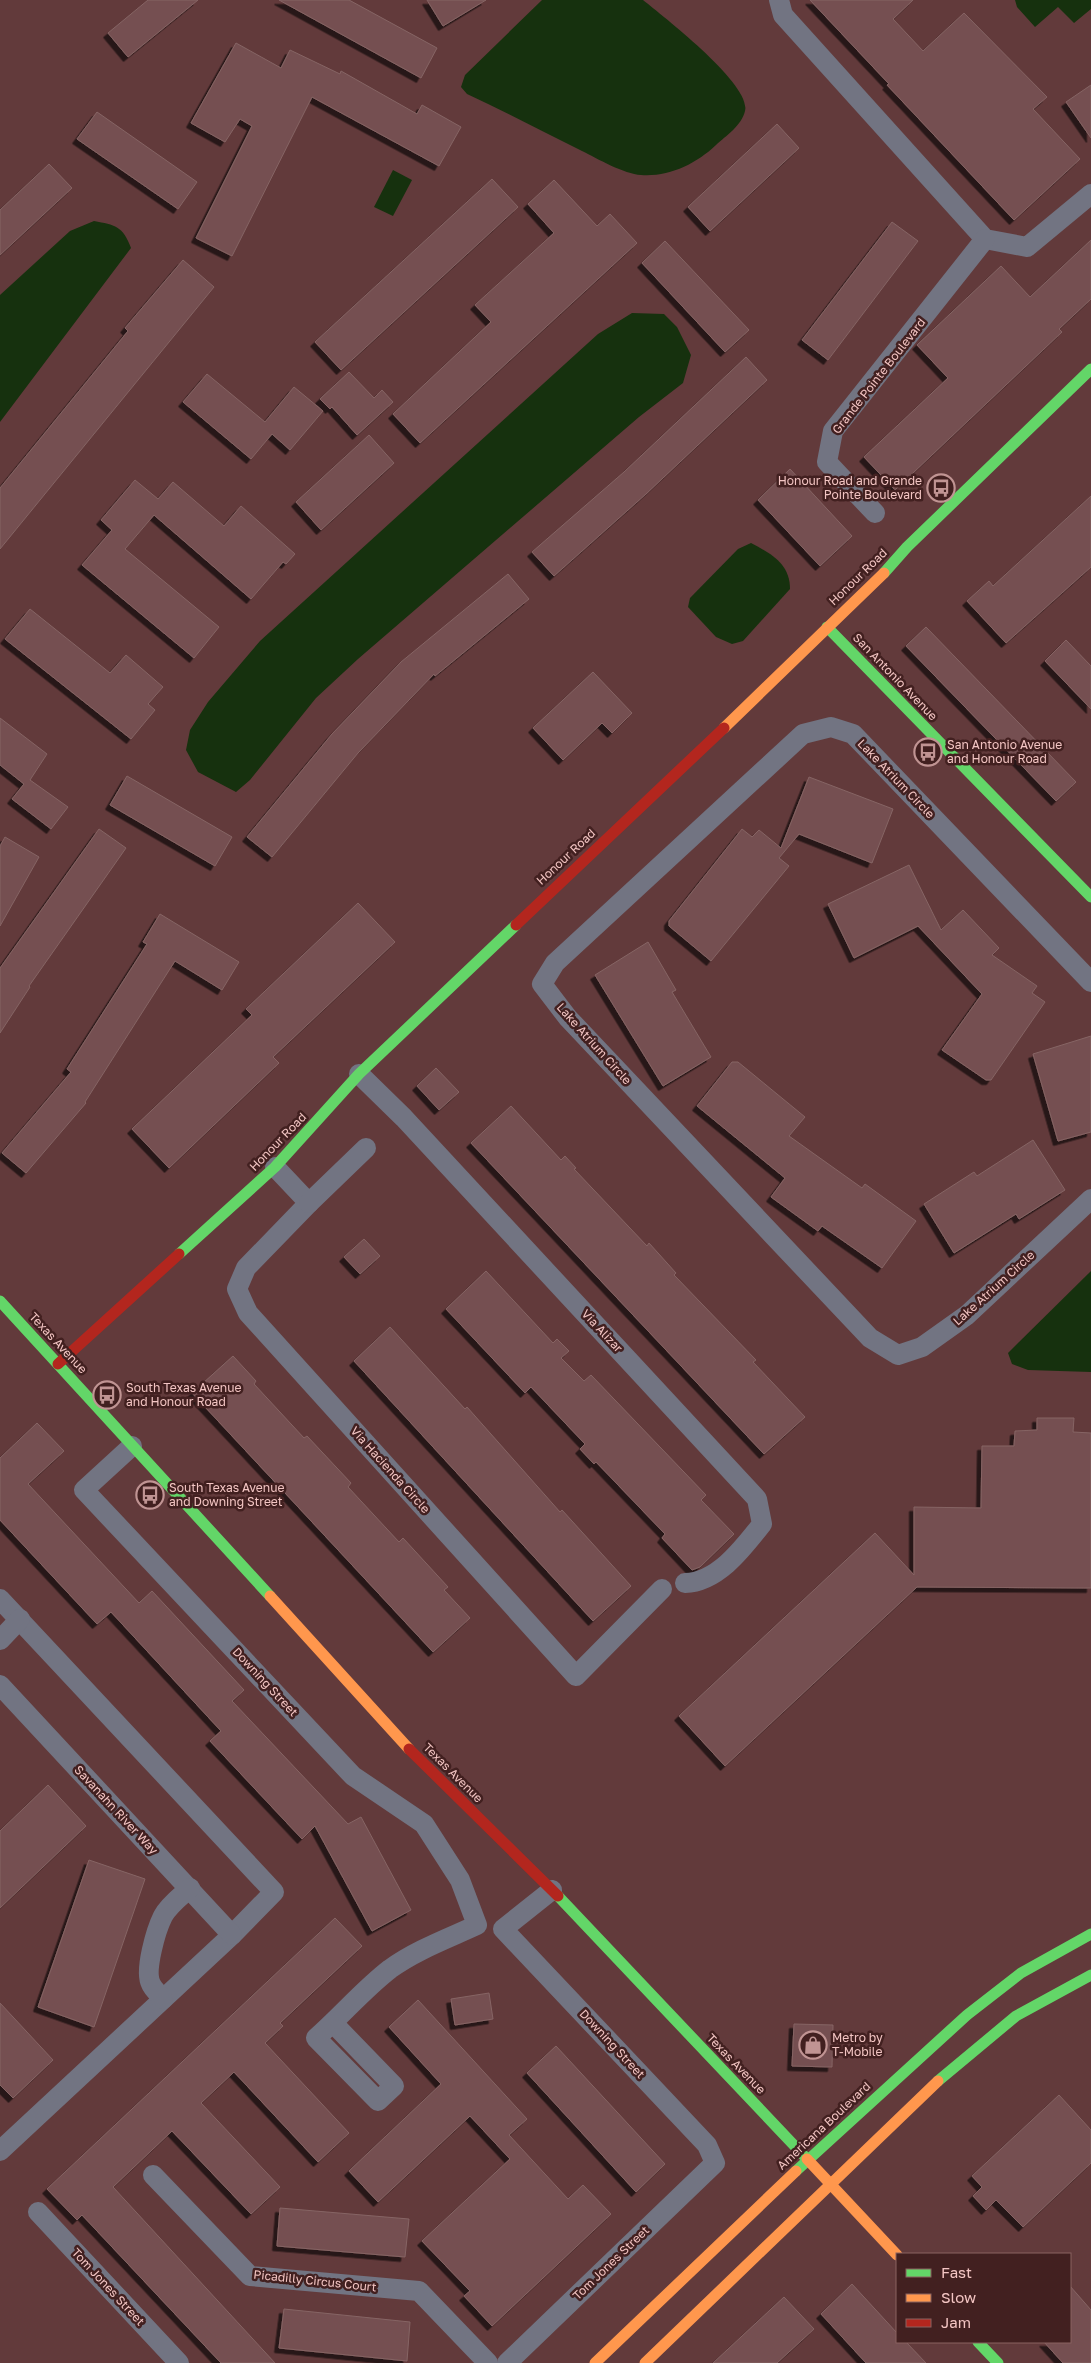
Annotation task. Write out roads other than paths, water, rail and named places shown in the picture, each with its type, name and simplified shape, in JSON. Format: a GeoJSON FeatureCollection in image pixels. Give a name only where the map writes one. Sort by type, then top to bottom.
{"type":"FeatureCollection","features":[{"type":"Feature","properties":{"kind":"street"},"geometry":{"type":"LineString","coordinates":[[780,0],[783,15],[986,239],[1027,247],[1091,194]]}},
{"type":"Feature","properties":{"kind":"street","name":"Grande Pointe Boulevard"},"geometry":{"type":"LineString","coordinates":[[875,513],[827,462],[833,431],[986,239]]}},
{"type":"Feature","properties":{"kind":"street","name":"Honour Road"},"geometry":{"type":"LineString","coordinates":[[58,1364],[275,1167],[360,1074],[488,950],[730,723],[1091,368]]}},
{"type":"Feature","properties":{"kind":"street","name":"San Antonio Avenue"},"geometry":{"type":"LineString","coordinates":[[827,627],[1091,897]]}},
{"type":"Feature","properties":{"kind":"street","name":"Lake Atrium Circle"},"geometry":{"type":"LineString","coordinates":[[1091,982],[852,734],[830,727],[803,734],[555,963],[542,984],[568,1018],[870,1338],[898,1355],[922,1347],[967,1315],[1091,1200]]}},
{"type":"Feature","properties":{"kind":"street","name":"Via Alizar"},"geometry":{"type":"LineString","coordinates":[[360,1074],[404,1118],[757,1499],[762,1524],[746,1545],[711,1575],[699,1582],[685,1583]]}},
{"type":"Feature","properties":{"kind":"street"},"geometry":{"type":"LineString","coordinates":[[275,1167],[309,1203],[366,1148]]}},
{"type":"Feature","properties":{"kind":"street","name":"Via Hacienda Circle"},"geometry":{"type":"LineString","coordinates":[[309,1203],[246,1268],[237,1289],[248,1313],[576,1676],[662,1589]]}},
{"type":"Feature","properties":{"kind":"street","name":"Texas Avenue"},"geometry":{"type":"LineString","coordinates":[[0,1301],[426,1766],[552,1890],[832,2184],[896,2254]]}},
{"type":"Feature","properties":{"kind":"street","name":"Downing Street"},"geometry":{"type":"LineString","coordinates":[[132,1446],[84,1490],[353,1776],[424,1824],[460,1880],[477,1925],[432,1946],[391,1969],[333,2023]]}},
{"type":"Feature","properties":{"kind":"street"},"geometry":{"type":"LineString","coordinates":[[0,1599],[274,1892],[232,1934],[0,2151]]}},
{"type":"Feature","properties":{"kind":"street"},"geometry":{"type":"LineString","coordinates":[[0,1640],[20,1619]]}},
{"type":"Feature","properties":{"kind":"street","name":"Savanahn River Way"},"geometry":{"type":"LineString","coordinates":[[0,1685],[232,1934]]}},
{"type":"Feature","properties":{"kind":"street"},"geometry":{"type":"LineString","coordinates":[[163,1999],[151,1985],[148,1976],[150,1961],[162,1917],[168,1908],[190,1888]]}},
{"type":"Feature","properties":{"kind":"street","name":"Downing Street"},"geometry":{"type":"LineString","coordinates":[[552,1890],[503,1929],[707,2145],[714,2163]]}},
{"type":"Feature","properties":{"kind":"street","name":"Americana Boulevard"},"geometry":{"type":"LineString","coordinates":[[594,2363],[808,2159],[967,2014],[1021,1973],[1091,1934]]}},
{"type":"Feature","properties":{"kind":"street"},"geometry":{"type":"LineString","coordinates":[[645,2363],[952,2067],[1016,2016],[1091,1975]]}},
{"type":"Feature","properties":{"kind":"street","name":"Tom Jones Street"},"geometry":{"type":"LineString","coordinates":[[507,2363],[714,2163]]}},
{"type":"Feature","properties":{"kind":"street","name":"Picadilly Circus Court"},"geometry":{"type":"LineString","coordinates":[[153,2175],[250,2276],[419,2291],[488,2363]]}},
{"type":"Feature","properties":{"kind":"street","name":"Tom Jones Street"},"geometry":{"type":"LineString","coordinates":[[38,2212],[179,2363]]}},
{"type":"Feature","properties":{"kind":"street"},"geometry":{"type":"LineString","coordinates":[[979,2343],[998,2363]]}},
{"type":"Feature","properties":{"kind":"place","name":"Honour Road and Grande Pointe Boulevard"},"geometry":{"type":"Point","coordinates":[941,488]}},
{"type":"Feature","properties":{"kind":"place","name":"San Antonio Avenue and Honour Road"},"geometry":{"type":"Point","coordinates":[928,752]}},
{"type":"Feature","properties":{"kind":"place","name":"South Texas Avenue and Honour Road"},"geometry":{"type":"Point","coordinates":[107,1395]}},
{"type":"Feature","properties":{"kind":"place","name":"South Texas Avenue and Downing Street"},"geometry":{"type":"Point","coordinates":[150,1495]}},
{"type":"Feature","properties":{"kind":"place","name":"Metro by T-Mobile"},"geometry":{"type":"Point","coordinates":[813,2045]}}]}
